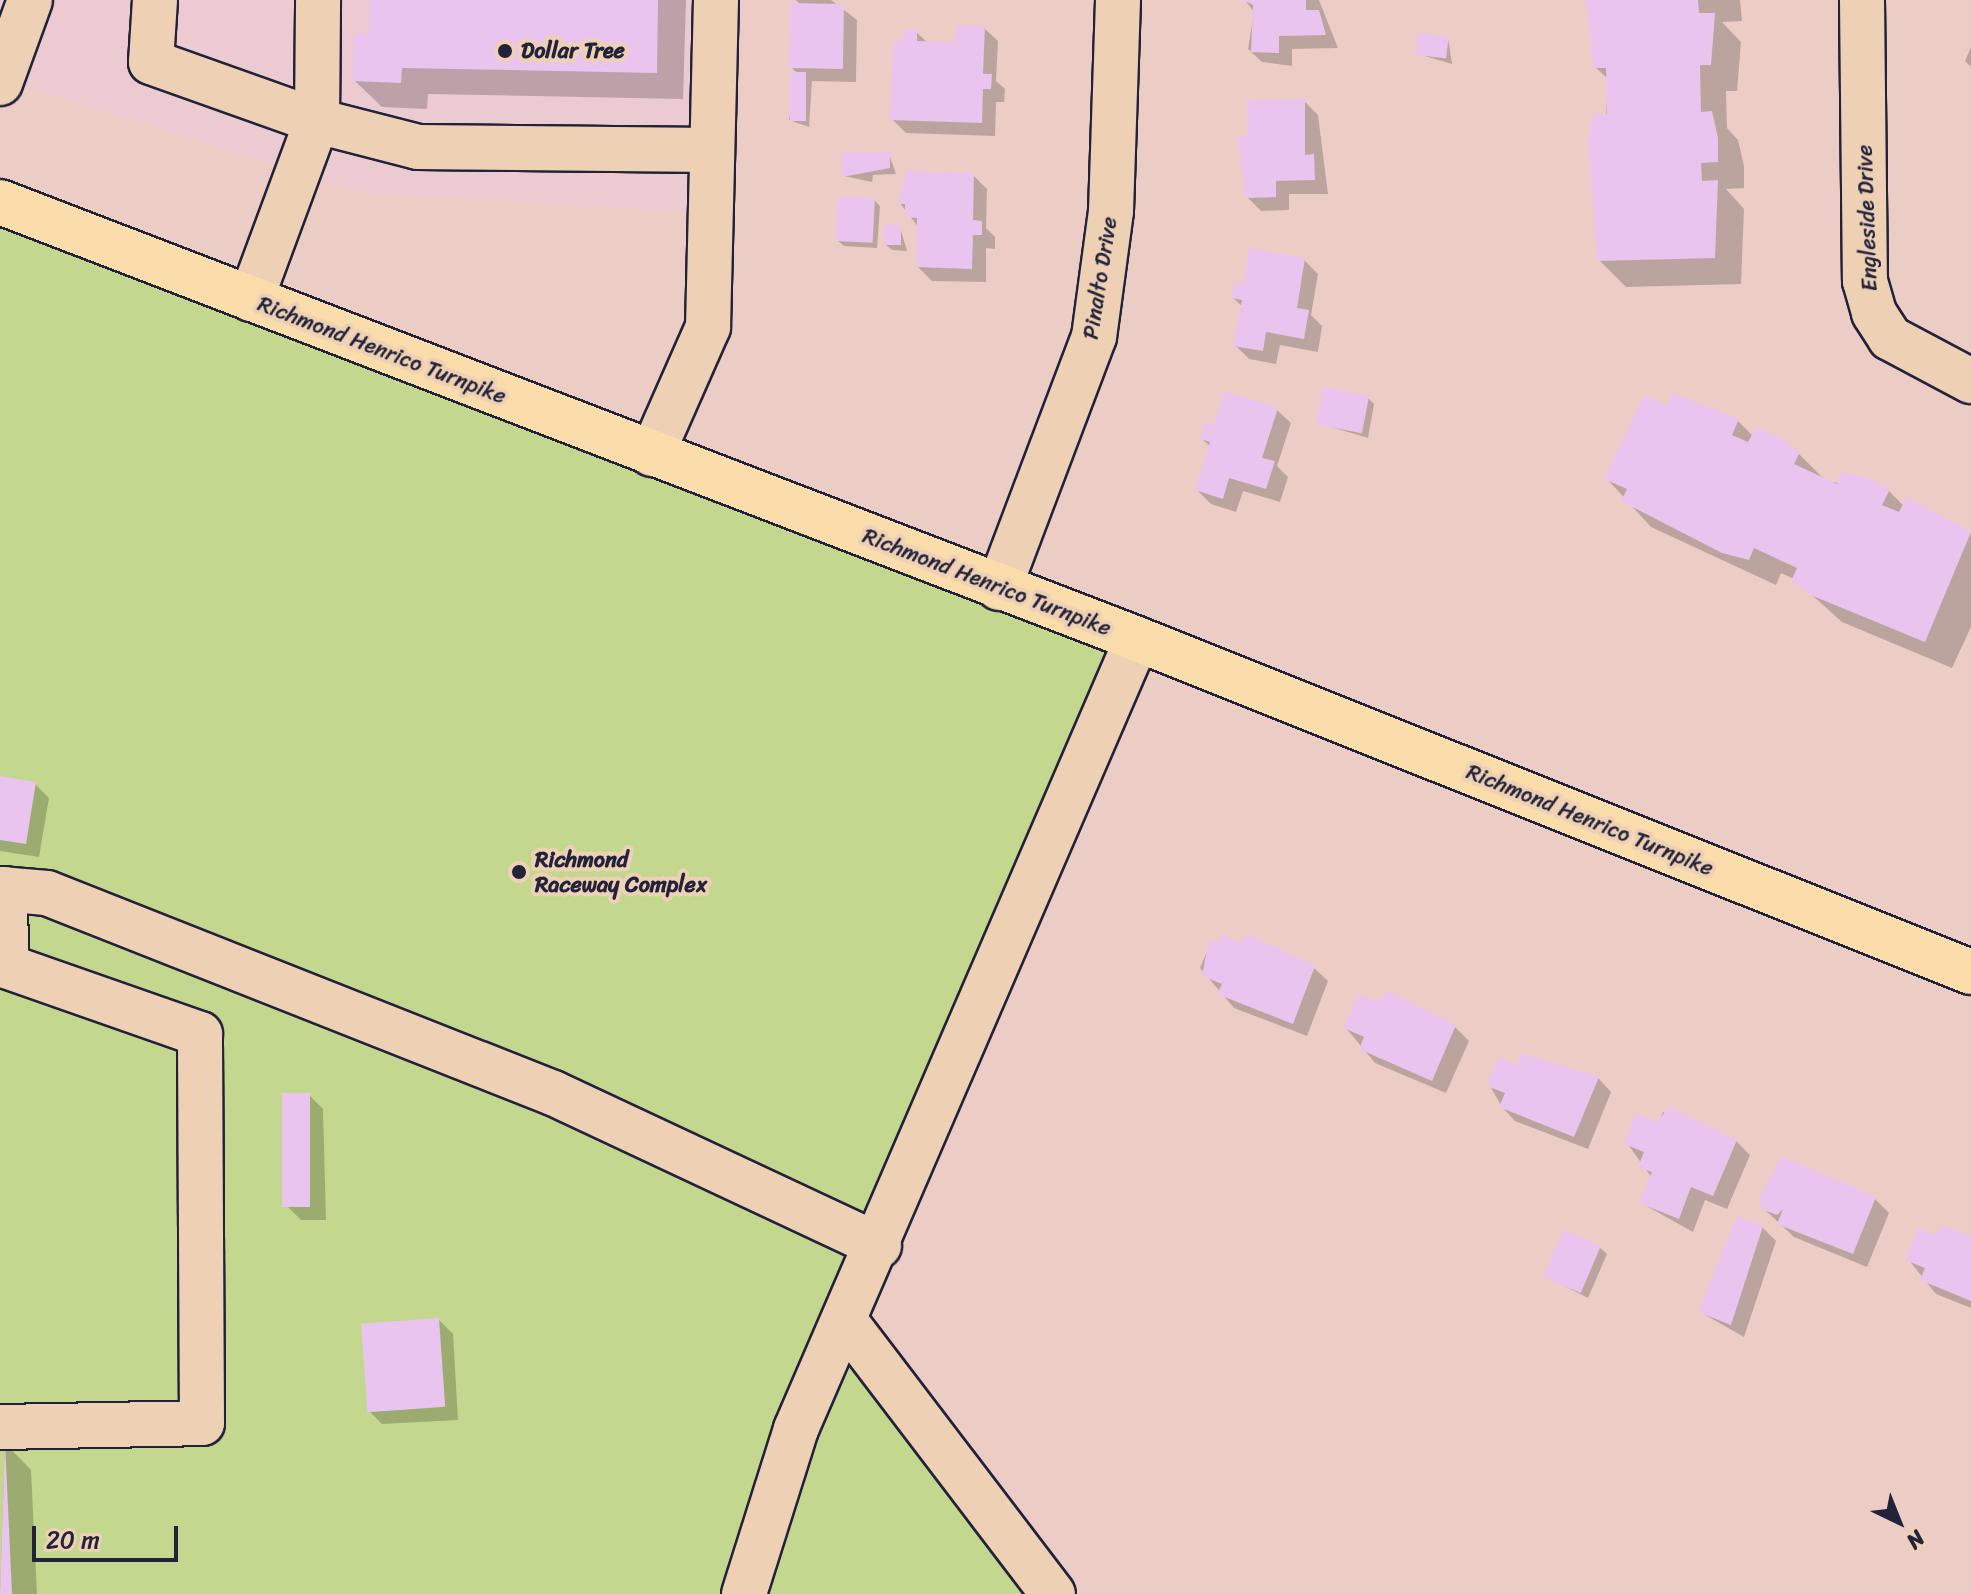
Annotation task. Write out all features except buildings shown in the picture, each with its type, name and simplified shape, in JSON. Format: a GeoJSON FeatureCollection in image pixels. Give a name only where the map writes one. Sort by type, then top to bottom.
{"type":"FeatureCollection","features":[{"type":"Feature","properties":{"kind":"main road","name":"Richmond Henrico Turnpike"},"geometry":{"type":"LineString","coordinates":[[0,202],[1137,639],[1971,972]]}},
{"type":"Feature","properties":{"kind":"street"},"geometry":{"type":"LineString","coordinates":[[0,83],[30,0]]}},
{"type":"Feature","properties":{"kind":"street"},"geometry":{"type":"LineString","coordinates":[[155,0],[151,62],[317,121],[418,147],[712,150]]}},
{"type":"Feature","properties":{"kind":"street"},"geometry":{"type":"LineString","coordinates":[[251,299],[317,121],[318,0]]}},
{"type":"Feature","properties":{"kind":"street"},"geometry":{"type":"LineString","coordinates":[[652,454],[708,327],[716,0]]}},
{"type":"Feature","properties":{"kind":"street","name":"Pinalto Drive"},"geometry":{"type":"LineString","coordinates":[[999,588],[1094,337],[1111,211],[1118,0]]}},
{"type":"Feature","properties":{"kind":"street","name":"Engleside Drive"},"geometry":{"type":"LineString","coordinates":[[1862,0],[1865,281],[1874,313],[1890,338],[1971,381]]}},
{"type":"Feature","properties":{"kind":"street"},"geometry":{"type":"LineString","coordinates":[[744,1594],[796,1429],[879,1246],[1137,639]]}},
{"type":"Feature","properties":{"kind":"street"},"geometry":{"type":"LineString","coordinates":[[0,1427],[202,1423],[200,1034],[6,966],[2,889],[47,893],[524,1081],[759,1184],[879,1246]]}},
{"type":"Feature","properties":{"kind":"street"},"geometry":{"type":"LineString","coordinates":[[845,1321],[1053,1594]]}},
{"type":"Feature","properties":{"kind":"shaded area"},"geometry":{"type":"Polygon","coordinates":[[[0,0],[744,0],[731,214],[367,193],[0,79],[0,0]]]}},
{"type":"Feature","properties":{"kind":"green space","name":"Richmond Raceway Complex"},"geometry":{"type":"Polygon","coordinates":[[[0,202],[1137,639],[845,1321],[1053,1594],[0,1594],[0,202]]]}},
{"type":"Feature","properties":{"kind":"place","name":"Dollar Tree"},"geometry":{"type":"Point","coordinates":[505,51]}},
{"type":"Feature","properties":{"kind":"place","name":"Richmond Raceway Complex"},"geometry":{"type":"Point","coordinates":[519,872]}}]}
